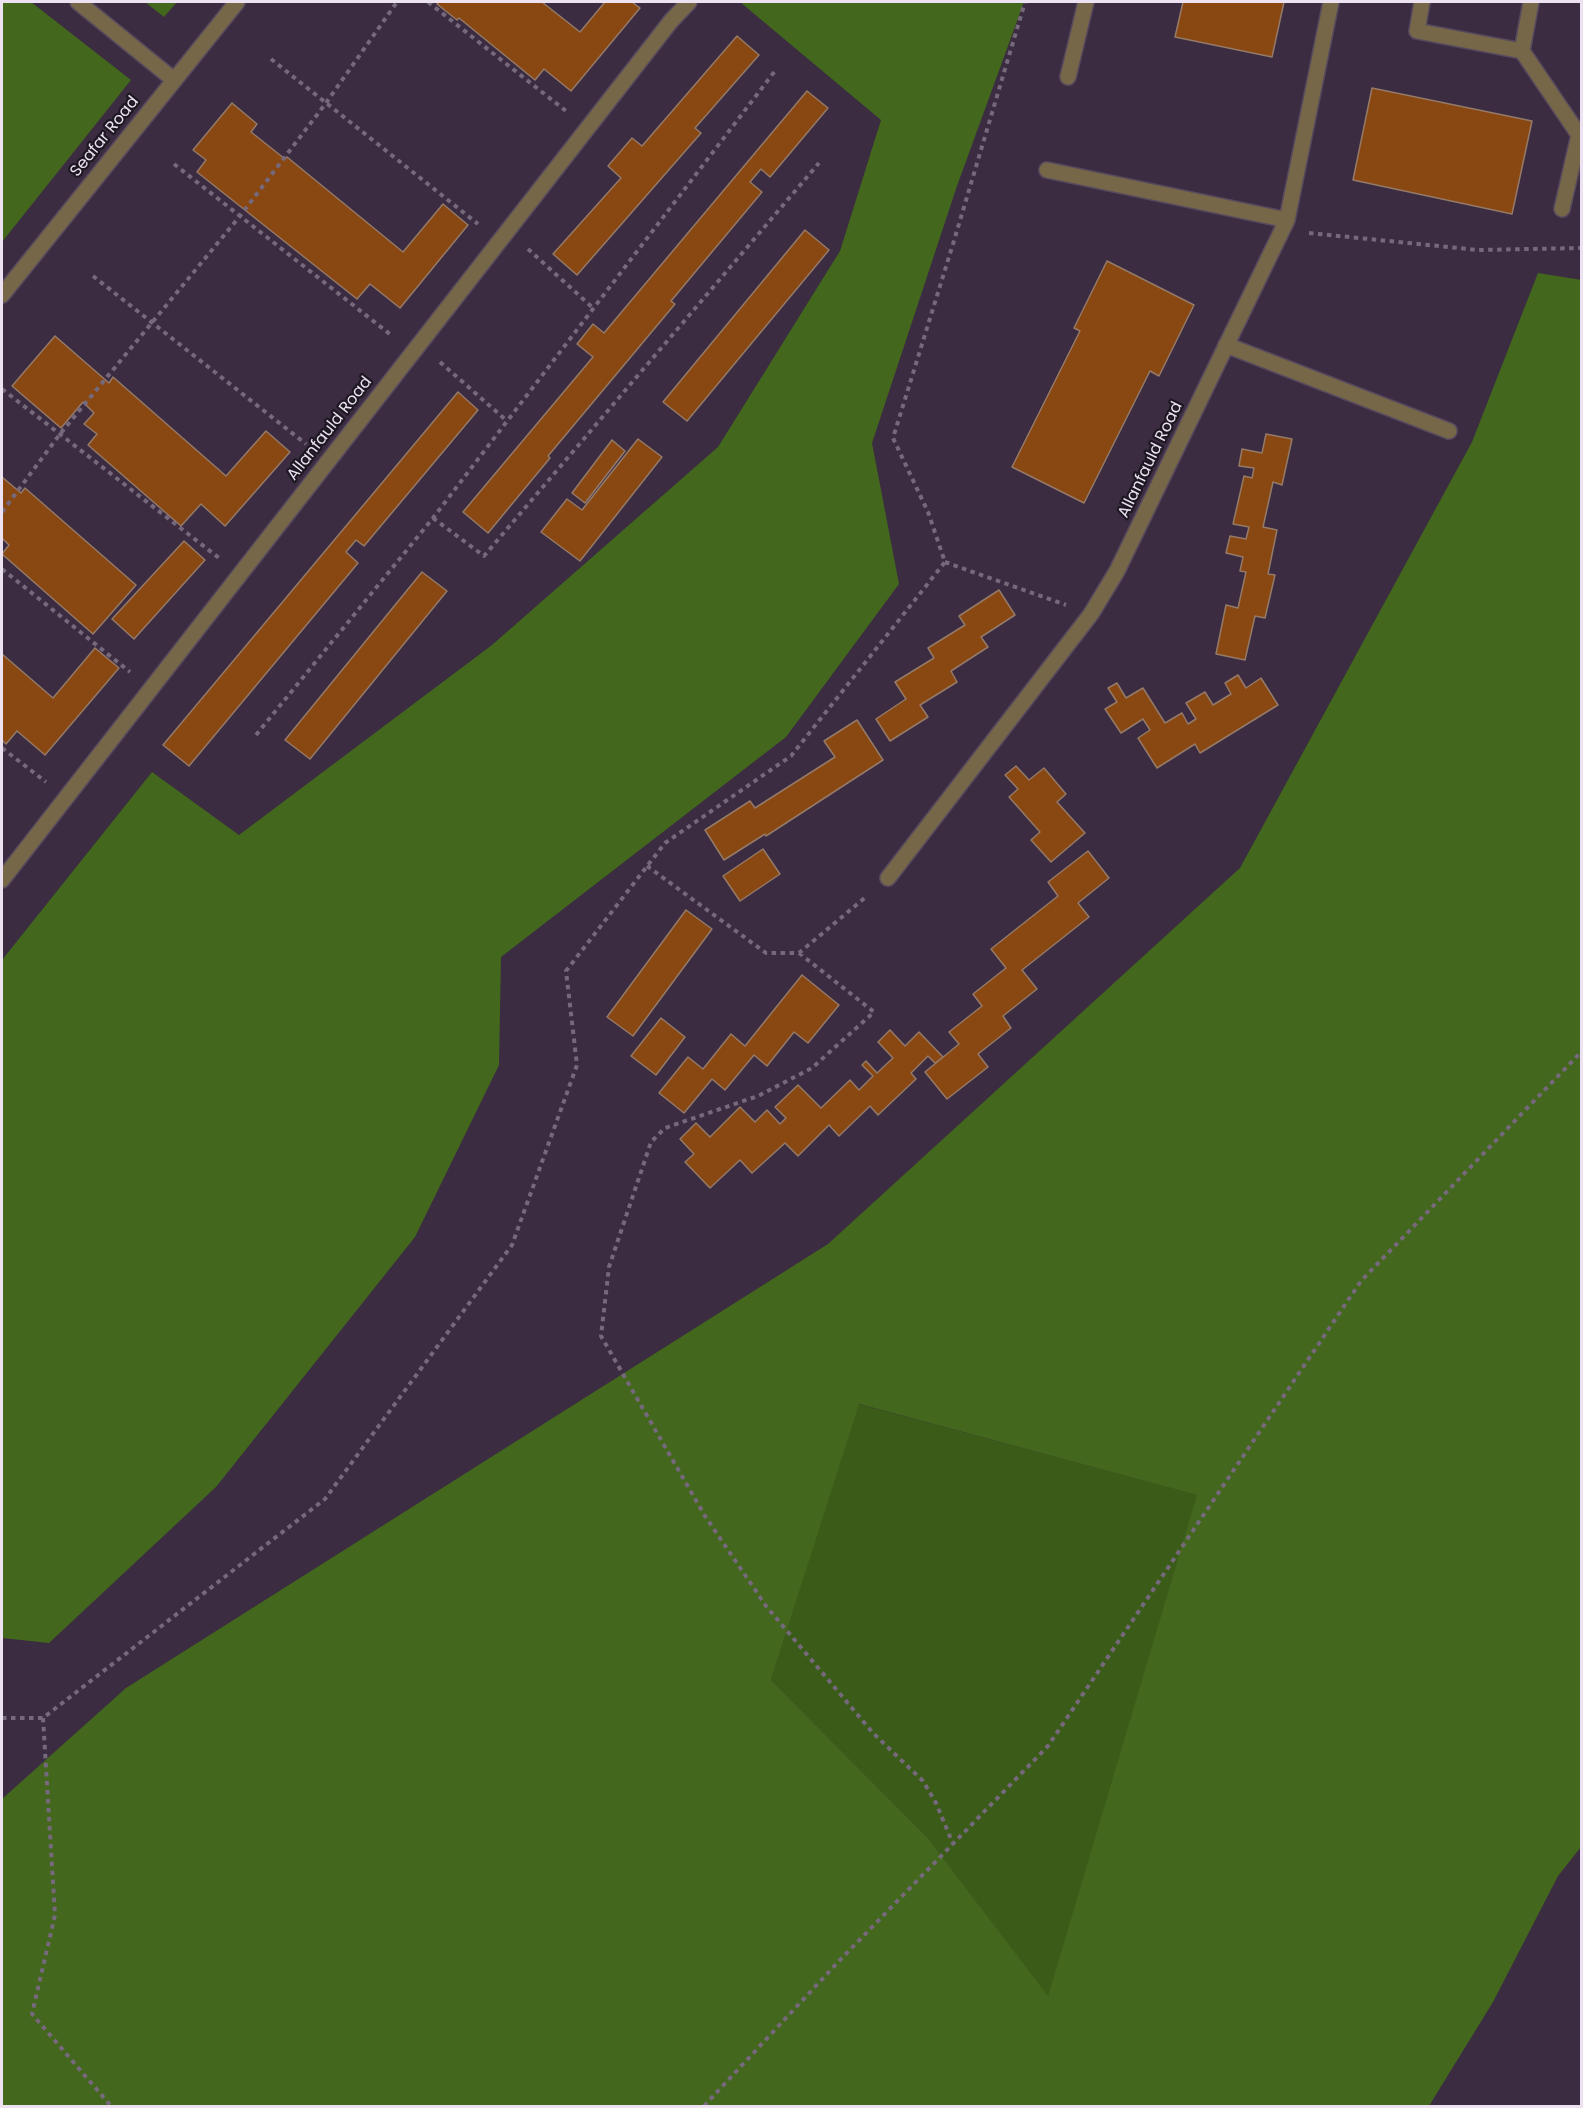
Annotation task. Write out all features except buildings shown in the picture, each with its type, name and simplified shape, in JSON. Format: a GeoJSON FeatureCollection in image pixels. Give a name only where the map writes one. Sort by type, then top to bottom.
{"type":"FeatureCollection","features":[{"type":"Feature","properties":{"kind":"street"},"geometry":{"type":"LineString","coordinates":[[78,2],[174,80]]}},
{"type":"Feature","properties":{"kind":"street","name":"Seafar Road"},"geometry":{"type":"LineString","coordinates":[[2,295],[237,2]]}},
{"type":"Feature","properties":{"kind":"street","name":"Allanfauld Road"},"geometry":{"type":"LineString","coordinates":[[2,880],[671,21],[689,2]]}},
{"type":"Feature","properties":{"kind":"street"},"geometry":{"type":"LineString","coordinates":[[1068,77],[1086,2]]}},
{"type":"Feature","properties":{"kind":"street","name":"Allanfauld Road"},"geometry":{"type":"LineString","coordinates":[[888,878],[1091,614],[1117,572],[1284,225],[1331,2]]}},
{"type":"Feature","properties":{"kind":"street"},"geometry":{"type":"LineString","coordinates":[[1422,2],[1417,31],[1522,51]]}},
{"type":"Feature","properties":{"kind":"street"},"geometry":{"type":"LineString","coordinates":[[1531,2],[1522,51],[1579,135],[1562,209]]}},
{"type":"Feature","properties":{"kind":"street"},"geometry":{"type":"LineString","coordinates":[[1047,170],[1284,225]]}},
{"type":"Feature","properties":{"kind":"street"},"geometry":{"type":"LineString","coordinates":[[1226,345],[1449,431]]}},
{"type":"Feature","properties":{"kind":"path"},"geometry":{"type":"LineString","coordinates":[[2,512],[60,434],[240,216],[326,103],[397,2]]}},
{"type":"Feature","properties":{"kind":"path"},"geometry":{"type":"LineString","coordinates":[[428,2],[588,128]]}},
{"type":"Feature","properties":{"kind":"path"},"geometry":{"type":"LineString","coordinates":[[945,562],[928,512],[893,438],[1025,2]]}},
{"type":"Feature","properties":{"kind":"path"},"geometry":{"type":"LineString","coordinates":[[271,59],[594,308]]}},
{"type":"Feature","properties":{"kind":"path"},"geometry":{"type":"LineString","coordinates":[[256,735],[433,518],[775,71]]}},
{"type":"Feature","properties":{"kind":"path"},"geometry":{"type":"LineString","coordinates":[[433,518],[484,556],[819,162]]}},
{"type":"Feature","properties":{"kind":"path"},"geometry":{"type":"LineString","coordinates":[[174,164],[416,348],[507,421]]}},
{"type":"Feature","properties":{"kind":"path"},"geometry":{"type":"LineString","coordinates":[[1284,225],[1478,250],[1581,248]]}},
{"type":"Feature","properties":{"kind":"path"},"geometry":{"type":"LineString","coordinates":[[93,276],[328,461]]}},
{"type":"Feature","properties":{"kind":"path"},"geometry":{"type":"LineString","coordinates":[[2,389],[240,574]]}},
{"type":"Feature","properties":{"kind":"path"},"geometry":{"type":"LineString","coordinates":[[945,562],[1091,614]]}},
{"type":"Feature","properties":{"kind":"path"},"geometry":{"type":"LineString","coordinates":[[2,1718],[43,1718],[325,1499],[512,1245],[577,1065],[566,971],[665,843],[790,756],[945,562]]}},
{"type":"Feature","properties":{"kind":"path"},"geometry":{"type":"LineString","coordinates":[[2,569],[150,688]]}},
{"type":"Feature","properties":{"kind":"path"},"geometry":{"type":"LineString","coordinates":[[2,748],[66,797]]}},
{"type":"Feature","properties":{"kind":"path"},"geometry":{"type":"LineString","coordinates":[[647,866],[766,953],[799,954],[874,1012],[812,1068],[758,1096],[665,1128],[651,1142],[609,1267],[601,1336],[705,1516],[766,1606],[873,1733],[923,1781],[936,1803],[953,1844]]}},
{"type":"Feature","properties":{"kind":"path"},"geometry":{"type":"LineString","coordinates":[[799,954],[888,878]]}},
{"type":"Feature","properties":{"kind":"path"},"geometry":{"type":"LineString","coordinates":[[704,2106],[840,1960],[1048,1746],[1361,1281],[1581,1051]]}},
{"type":"Feature","properties":{"kind":"path"},"geometry":{"type":"LineString","coordinates":[[43,1718],[56,1915],[32,2014],[111,2106]]}},
{"type":"Feature","properties":{"kind":"green space"},"geometry":{"type":"Polygon","coordinates":[[[2,2],[31,2],[131,80],[2,242],[2,2]]]}},
{"type":"Feature","properties":{"kind":"green space"},"geometry":{"type":"Polygon","coordinates":[[[145,2],[177,2],[164,17],[145,2]]]}},
{"type":"Feature","properties":{"kind":"green space"},"geometry":{"type":"Polygon","coordinates":[[[740,2],[1024,2],[957,186],[872,443],[899,584],[786,737],[501,957],[499,1065],[415,1237],[216,1487],[49,1643],[2,1638],[2,960],[152,772],[239,835],[492,645],[718,447],[840,251],[881,120],[740,2]]]}},
{"type":"Feature","properties":{"kind":"green space"},"geometry":{"type":"Polygon","coordinates":[[[1538,273],[1582,280],[1581,1847],[1558,1876],[1493,2002],[1429,2106],[2,2106],[2,1799],[126,1688],[828,1244],[1240,868],[1472,442],[1538,273]],[[859,1404],[771,1680],[927,1837],[1048,1996],[1197,1495],[859,1404]]]}},
{"type":"Feature","properties":{"kind":"green space"},"geometry":{"type":"Polygon","coordinates":[[[858,1404],[1198,1495],[1048,1997],[927,1837],[771,1680],[858,1404]]]}}]}
